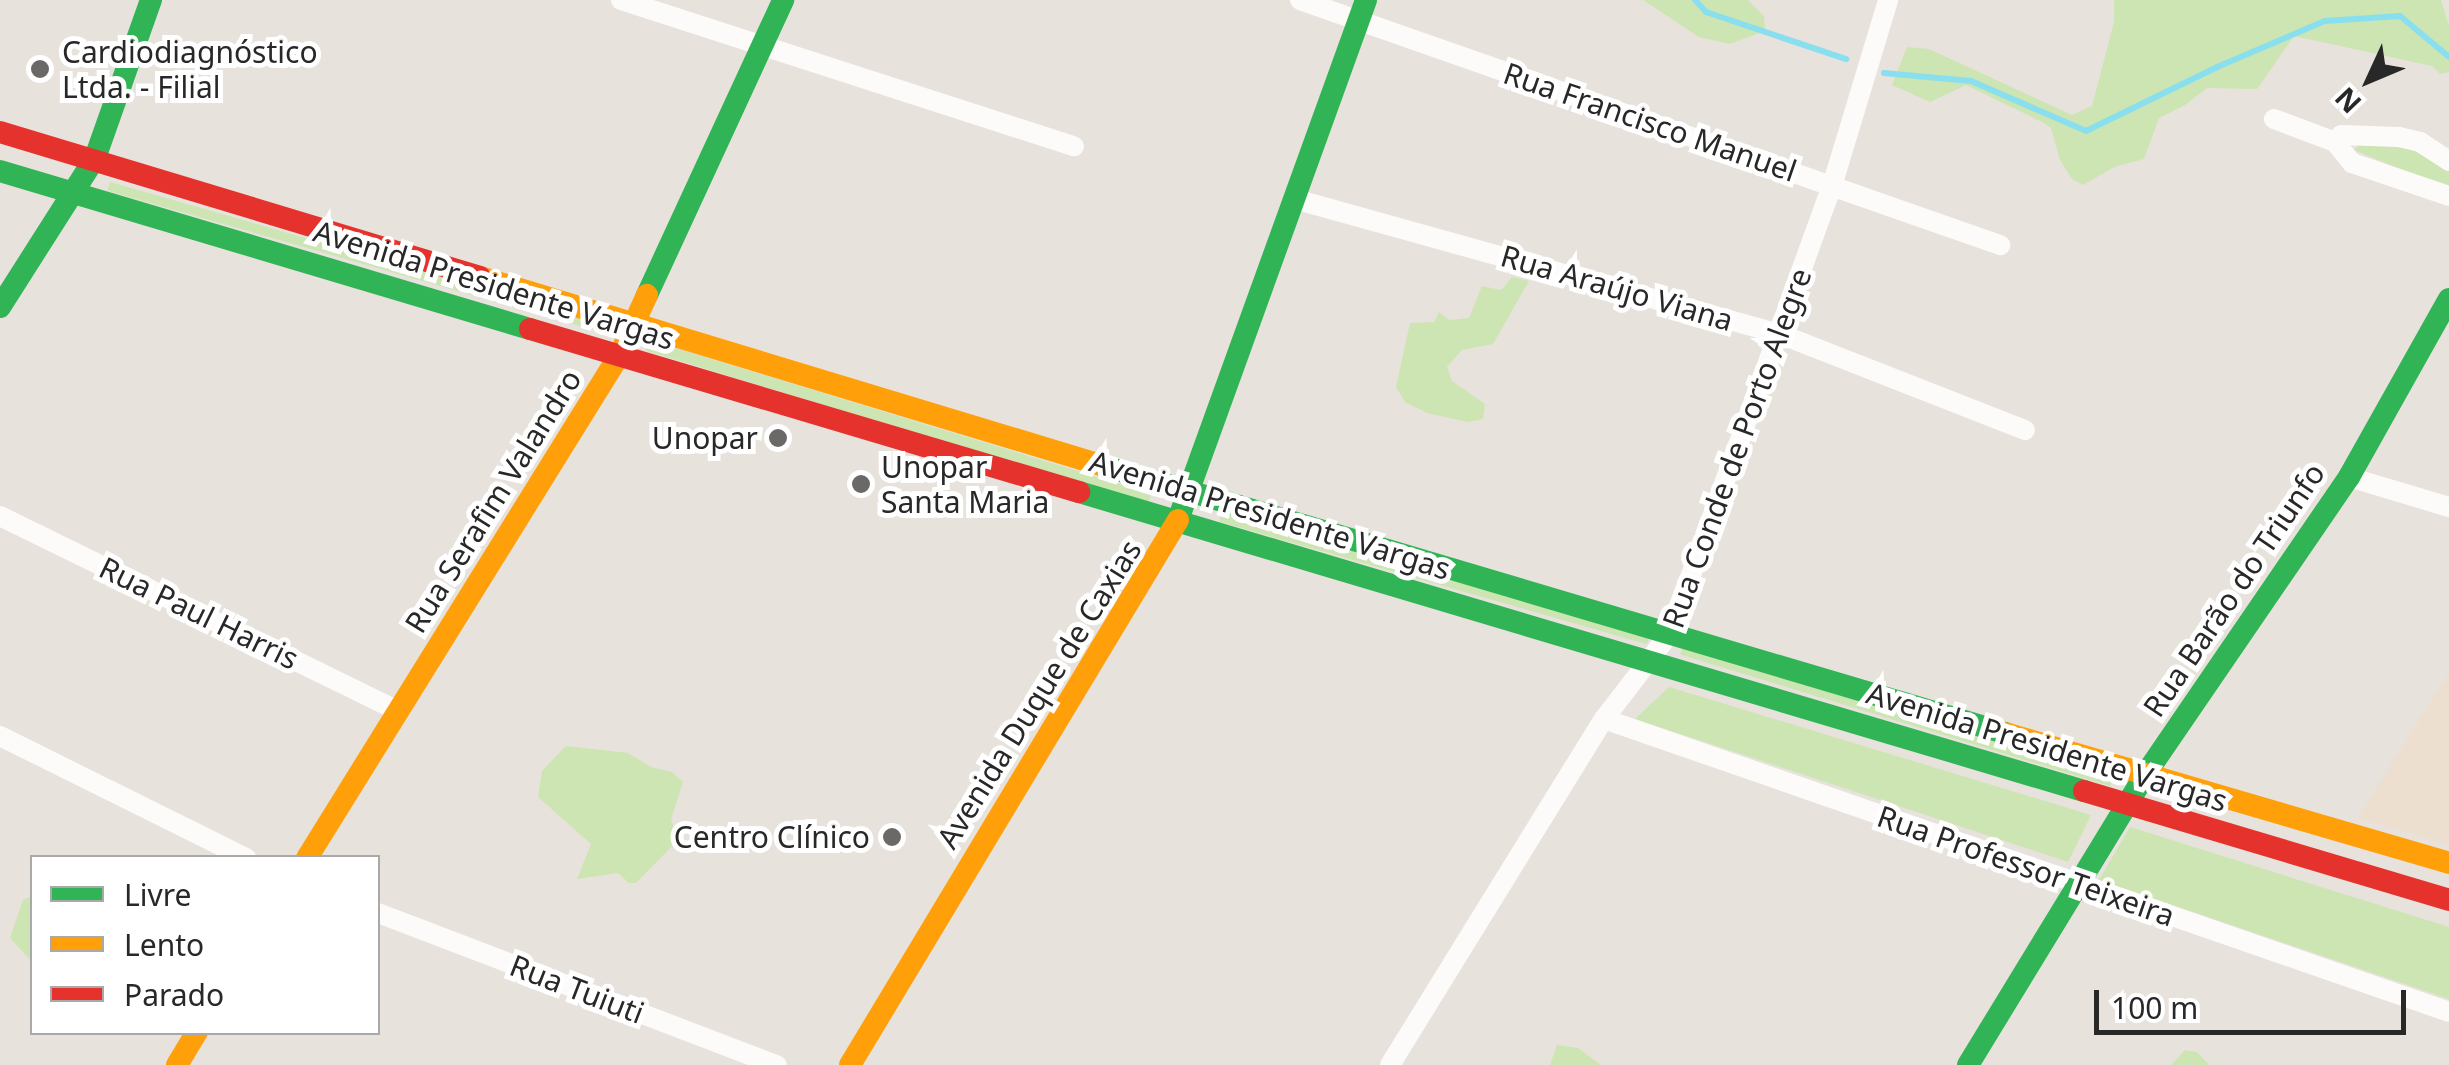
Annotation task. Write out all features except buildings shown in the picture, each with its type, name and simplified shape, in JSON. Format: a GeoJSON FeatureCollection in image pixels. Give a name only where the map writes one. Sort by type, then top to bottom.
{"type":"FeatureCollection","features":[{"type":"Feature","properties":{"kind":"main road"},"geometry":{"type":"LineString","coordinates":[[0,307],[94,158],[151,0]]}},
{"type":"Feature","properties":{"kind":"main road","name":"Rua Serafim Valandro"},"geometry":{"type":"LineString","coordinates":[[309,855],[620,354],[782,0]]}},
{"type":"Feature","properties":{"kind":"main road","name":"Avenida Duque de Caxias"},"geometry":{"type":"LineString","coordinates":[[850,1065],[1180,519],[1244,335],[1298,200],[1362,10]]}},
{"type":"Feature","properties":{"kind":"main road","name":"Avenida Presidente Vargas"},"geometry":{"type":"LineString","coordinates":[[0,132],[1191,492],[2449,863]]}},
{"type":"Feature","properties":{"kind":"main road","name":"Avenida Presidente Vargas"},"geometry":{"type":"LineString","coordinates":[[0,171],[1180,519],[2449,900]]}},
{"type":"Feature","properties":{"kind":"main road","name":"Rua Barão do Triunfo"},"geometry":{"type":"LineString","coordinates":[[1968,1065],[2147,772],[2348,477],[2449,299]]}},
{"type":"Feature","properties":{"kind":"main road"},"geometry":{"type":"LineString","coordinates":[[177,1065],[195,1035]]}},
{"type":"Feature","properties":{"kind":"street"},"geometry":{"type":"LineString","coordinates":[[621,0],[1074,146]]}},
{"type":"Feature","properties":{"kind":"street","name":"Rua Francisco Manuel"},"geometry":{"type":"LineString","coordinates":[[1300,0],[1362,10],[2000,245]]}},
{"type":"Feature","properties":{"kind":"street","name":"Rua Conde de Porto Alegre"},"geometry":{"type":"LineString","coordinates":[[1390,1065],[1604,719],[1670,633],[1832,186],[1888,0]]}},
{"type":"Feature","properties":{"kind":"street"},"geometry":{"type":"LineString","coordinates":[[2274,119],[2335,142],[2352,163],[2449,196]]}},
{"type":"Feature","properties":{"kind":"street"},"geometry":{"type":"LineString","coordinates":[[2335,142],[2342,135],[2399,137],[2420,142],[2449,161]]}},
{"type":"Feature","properties":{"kind":"street","name":"Rua Araújo Viana"},"geometry":{"type":"LineString","coordinates":[[1298,200],[1780,334],[2024,430]]}},
{"type":"Feature","properties":{"kind":"street"},"geometry":{"type":"LineString","coordinates":[[2348,477],[2449,507]]}},
{"type":"Feature","properties":{"kind":"street","name":"Rua Paul Harris"},"geometry":{"type":"LineString","coordinates":[[0,516],[398,711]]}},
{"type":"Feature","properties":{"kind":"street","name":"Rua Professor Teixeira"},"geometry":{"type":"LineString","coordinates":[[1604,719],[2449,1012]]}},
{"type":"Feature","properties":{"kind":"street"},"geometry":{"type":"LineString","coordinates":[[0,736],[240,855]]}},
{"type":"Feature","properties":{"kind":"street","name":"Rua Tuiuti"},"geometry":{"type":"LineString","coordinates":[[380,914],[777,1065]]}},
{"type":"Feature","properties":{"kind":"shaded area"},"geometry":{"type":"Polygon","coordinates":[[[2449,673],[2449,845],[2357,818],[2449,673]]]}},
{"type":"Feature","properties":{"kind":"green space"},"geometry":{"type":"Polygon","coordinates":[[[1643,0],[1748,0],[1764,16],[1765,31],[1730,44],[1699,37],[1643,0]]]}},
{"type":"Feature","properties":{"kind":"green space"},"geometry":{"type":"Polygon","coordinates":[[[2114,0],[2441,0],[2449,26],[2449,72],[2440,74],[2432,66],[2294,36],[2257,89],[2207,88],[2159,118],[2144,159],[2114,167],[2083,185],[2072,179],[2060,160],[2051,128],[2042,122],[1966,85],[1930,102],[1892,85],[1907,47],[1929,49],[2072,115],[2092,106],[2114,22],[2114,0]]]}},
{"type":"Feature","properties":{"kind":"green space"},"geometry":{"type":"Polygon","coordinates":[[[2361,143],[2413,149],[2449,167],[2449,189],[2354,150],[2361,143]]]}},
{"type":"Feature","properties":{"kind":"green space"},"geometry":{"type":"Polygon","coordinates":[[[110,182],[593,320],[590,329],[108,191],[110,182]]]}},
{"type":"Feature","properties":{"kind":"green space"},"geometry":{"type":"Polygon","coordinates":[[[1512,277],[1529,281],[1493,344],[1462,350],[1447,367],[1452,381],[1485,404],[1483,419],[1468,422],[1427,413],[1405,402],[1396,387],[1410,323],[1434,322],[1439,312],[1449,320],[1469,318],[1482,286],[1501,290],[1512,277]]]}},
{"type":"Feature","properties":{"kind":"green space"},"geometry":{"type":"Polygon","coordinates":[[[649,340],[1151,493],[1148,504],[646,351],[649,340]]]}},
{"type":"Feature","properties":{"kind":"green space"},"geometry":{"type":"Polygon","coordinates":[[[1222,512],[1650,635],[1647,644],[1219,522],[1222,512]]]}},
{"type":"Feature","properties":{"kind":"green space"},"geometry":{"type":"Polygon","coordinates":[[[1683,646],[2113,778],[2111,786],[1680,655],[1683,646]]]}},
{"type":"Feature","properties":{"kind":"green space"},"geometry":{"type":"Polygon","coordinates":[[[1669,687],[2091,815],[2068,862],[1635,719],[1669,687]]]}},
{"type":"Feature","properties":{"kind":"green space"},"geometry":{"type":"Polygon","coordinates":[[[566,746],[628,753],[651,767],[672,772],[683,782],[671,819],[678,840],[636,883],[629,883],[618,873],[577,879],[591,844],[538,797],[542,771],[566,746]]]}},
{"type":"Feature","properties":{"kind":"green space"},"geometry":{"type":"Polygon","coordinates":[[[2130,827],[2449,927],[2449,999],[2099,880],[2130,827]]]}},
{"type":"Feature","properties":{"kind":"green space"},"geometry":{"type":"Polygon","coordinates":[[[30,897],[30,960],[10,938],[23,900],[30,897]]]}},
{"type":"Feature","properties":{"kind":"green space"},"geometry":{"type":"Polygon","coordinates":[[[1557,1045],[1578,1048],[1601,1065],[1550,1065],[1557,1045]]]}},
{"type":"Feature","properties":{"kind":"green space"},"geometry":{"type":"Polygon","coordinates":[[[2185,1050],[2197,1052],[2209,1065],[2171,1065],[2185,1050]]]}},
{"type":"Feature","properties":{"kind":"waterway"},"geometry":{"type":"LineString","coordinates":[[1695,0],[1706,12],[1846,59]]}},
{"type":"Feature","properties":{"kind":"waterway"},"geometry":{"type":"LineString","coordinates":[[1884,73],[1971,81],[2086,131],[2217,67],[2325,21],[2400,16],[2449,57]]}},
{"type":"Feature","properties":{"kind":"traffic: fast"},"geometry":{"type":"LineString","coordinates":[[0,307],[95,158],[151,0]]}},
{"type":"Feature","properties":{"kind":"traffic: fast"},"geometry":{"type":"LineString","coordinates":[[647,295],[783,0]]}},
{"type":"Feature","properties":{"kind":"traffic: fast"},"geometry":{"type":"LineString","coordinates":[[1178,520],[1366,0]]}},
{"type":"Feature","properties":{"kind":"traffic: fast"},"geometry":{"type":"LineString","coordinates":[[0,171],[530,329]]}},
{"type":"Feature","properties":{"kind":"traffic: fast"},"geometry":{"type":"LineString","coordinates":[[1968,1065],[2147,772],[2349,477],[2449,299]]}},
{"type":"Feature","properties":{"kind":"traffic: fast"},"geometry":{"type":"LineString","coordinates":[[1104,466],[2005,733]]}},
{"type":"Feature","properties":{"kind":"traffic: fast"},"geometry":{"type":"LineString","coordinates":[[1079,492],[2084,791]]}},
{"type":"Feature","properties":{"kind":"traffic: slow"},"geometry":{"type":"LineString","coordinates":[[480,277],[1104,466]]}},
{"type":"Feature","properties":{"kind":"traffic: slow"},"geometry":{"type":"LineString","coordinates":[[309,855],[620,354],[647,295]]}},
{"type":"Feature","properties":{"kind":"traffic: slow"},"geometry":{"type":"LineString","coordinates":[[850,1065],[1178,520]]}},
{"type":"Feature","properties":{"kind":"traffic: slow"},"geometry":{"type":"LineString","coordinates":[[2005,733],[2449,863]]}},
{"type":"Feature","properties":{"kind":"traffic: slow"},"geometry":{"type":"LineString","coordinates":[[177,1065],[195,1035]]}},
{"type":"Feature","properties":{"kind":"traffic: jam"},"geometry":{"type":"LineString","coordinates":[[0,132],[480,277]]}},
{"type":"Feature","properties":{"kind":"traffic: jam"},"geometry":{"type":"LineString","coordinates":[[530,329],[1079,492]]}},
{"type":"Feature","properties":{"kind":"traffic: jam"},"geometry":{"type":"LineString","coordinates":[[2084,791],[2449,900]]}},
{"type":"Feature","properties":{"kind":"place","name":"Cardiodiagnóstico Ltda. - Filial"},"geometry":{"type":"Point","coordinates":[40,69]}},
{"type":"Feature","properties":{"kind":"place","name":"Unopar"},"geometry":{"type":"Point","coordinates":[778,438]}},
{"type":"Feature","properties":{"kind":"place","name":"Unopar Santa Maria"},"geometry":{"type":"Point","coordinates":[861,484]}},
{"type":"Feature","properties":{"kind":"place","name":"Centro Clínico"},"geometry":{"type":"Point","coordinates":[892,837]}}]}
